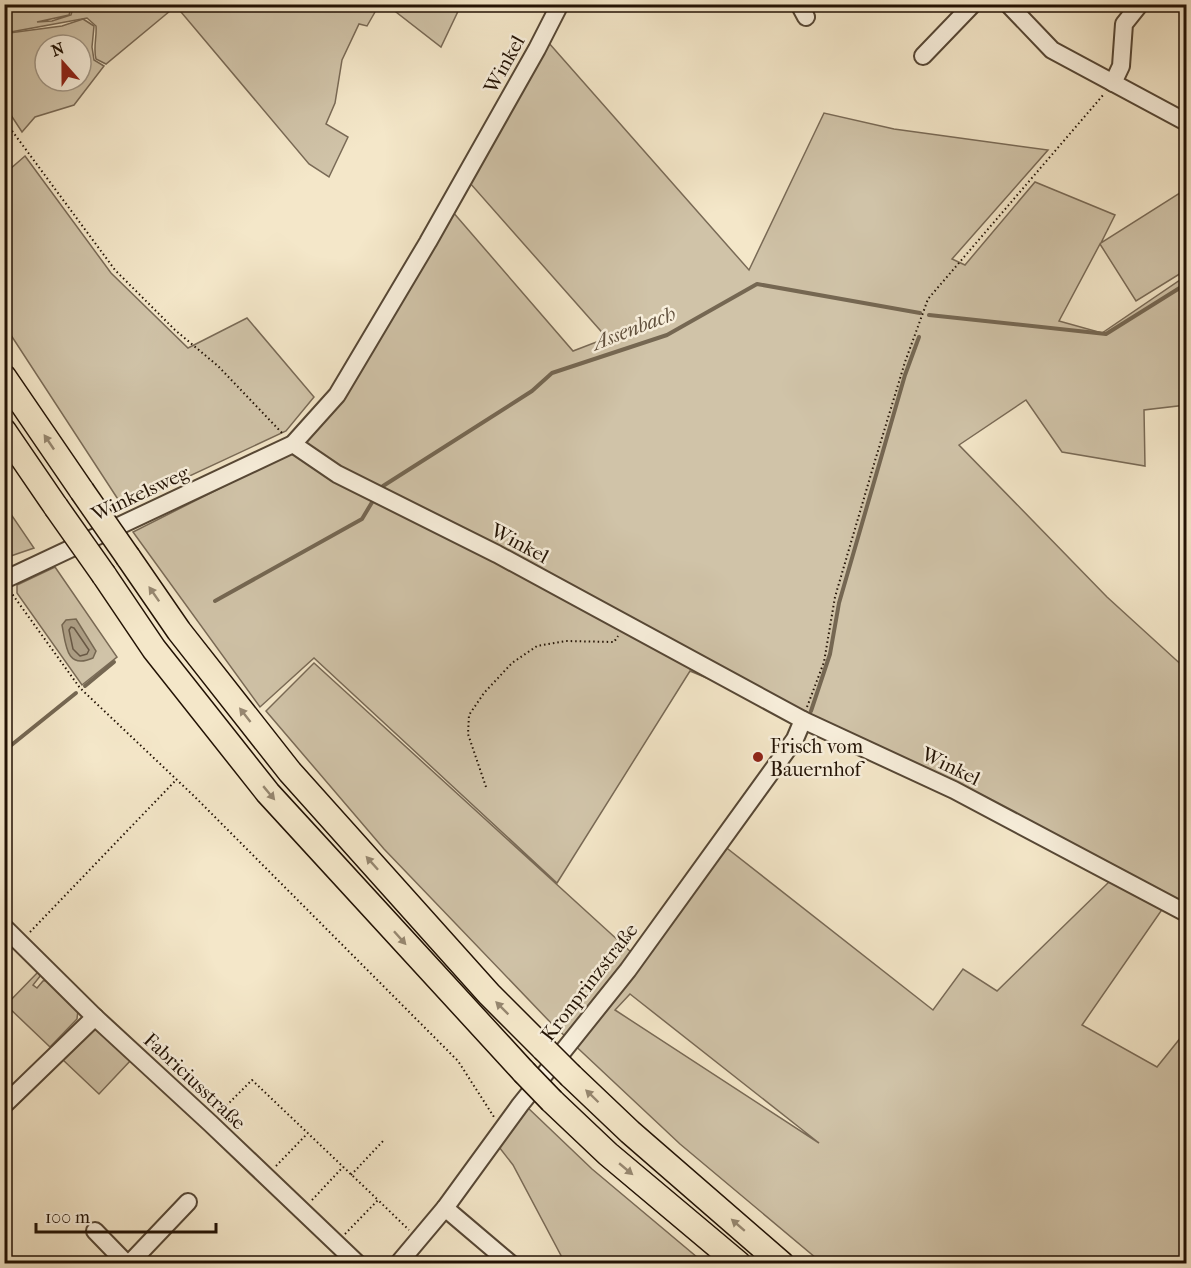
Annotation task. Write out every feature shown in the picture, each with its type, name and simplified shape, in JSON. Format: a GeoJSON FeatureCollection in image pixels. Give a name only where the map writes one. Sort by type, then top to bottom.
{"type":"FeatureCollection","features":[{"type":"Feature","properties":{"kind":"highway"},"geometry":{"type":"LineString","coordinates":[[4,377],[179,631],[290,772],[489,994],[571,1076],[630,1132],[782,1263]]}},
{"type":"Feature","properties":{"kind":"highway"},"geometry":{"type":"LineString","coordinates":[[4,431],[154,649],[268,793],[552,1101],[608,1154],[739,1263]]}},
{"type":"Feature","properties":{"kind":"street","name":"Winkel"},"geometry":{"type":"LineString","coordinates":[[560,4],[428,242],[337,395],[293,444],[337,474],[497,554],[803,720],[954,790],[1186,913]]}},
{"type":"Feature","properties":{"kind":"street"},"geometry":{"type":"LineString","coordinates":[[923,56],[973,4]]}},
{"type":"Feature","properties":{"kind":"street"},"geometry":{"type":"LineString","coordinates":[[1008,4],[1052,50],[1186,123]]}},
{"type":"Feature","properties":{"kind":"street"},"geometry":{"type":"LineString","coordinates":[[1113,82],[1121,66],[1124,24],[1140,4]]}},
{"type":"Feature","properties":{"kind":"street","name":"Winkelsweg"},"geometry":{"type":"LineString","coordinates":[[4,582],[293,444]]}},
{"type":"Feature","properties":{"kind":"street","name":"Kronprinzstraße"},"geometry":{"type":"LineString","coordinates":[[398,1263],[445,1208],[520,1105],[635,960],[795,739],[803,720]]}},
{"type":"Feature","properties":{"kind":"street","name":"Fabriciusstraße"},"geometry":{"type":"LineString","coordinates":[[4,927],[95,1017],[358,1263]]}},
{"type":"Feature","properties":{"kind":"street"},"geometry":{"type":"LineString","coordinates":[[4,1105],[95,1017]]}},
{"type":"Feature","properties":{"kind":"street"},"geometry":{"type":"LineString","coordinates":[[95,1232],[128,1263],[188,1202]]}},
{"type":"Feature","properties":{"kind":"street"},"geometry":{"type":"LineString","coordinates":[[445,1208],[511,1263]]}},
{"type":"Feature","properties":{"kind":"path"},"geometry":{"type":"LineString","coordinates":[[803,720],[824,663],[835,597],[904,362],[928,299],[1113,82]]}},
{"type":"Feature","properties":{"kind":"path"},"geometry":{"type":"LineString","coordinates":[[4,120],[115,270],[174,330],[218,366],[293,444]]}},
{"type":"Feature","properties":{"kind":"path"},"geometry":{"type":"LineString","coordinates":[[4,582],[80,688],[176,780],[458,1061],[503,1129]]}},
{"type":"Feature","properties":{"kind":"path"},"geometry":{"type":"LineString","coordinates":[[486,787],[468,734],[469,715],[484,693],[512,663],[537,646],[566,641],[614,642],[625,624]]}},
{"type":"Feature","properties":{"kind":"path"},"geometry":{"type":"LineString","coordinates":[[20,943],[176,780]]}},
{"type":"Feature","properties":{"kind":"path"},"geometry":{"type":"LineString","coordinates":[[210,1123],[252,1080],[418,1238]]}},
{"type":"Feature","properties":{"kind":"path"},"geometry":{"type":"LineString","coordinates":[[266,1177],[307,1134]]}},
{"type":"Feature","properties":{"kind":"path"},"geometry":{"type":"LineString","coordinates":[[351,1175],[384,1140]]}},
{"type":"Feature","properties":{"kind":"path"},"geometry":{"type":"LineString","coordinates":[[301,1211],[343,1167]]}},
{"type":"Feature","properties":{"kind":"path"},"geometry":{"type":"LineString","coordinates":[[336,1244],[378,1200]]}},
{"type":"Feature","properties":{"kind":"shaded area"},"geometry":{"type":"Polygon","coordinates":[[[74,4],[379,5],[367,26],[359,24],[342,60],[335,103],[326,124],[348,137],[329,177],[309,164],[176,6],[106,64],[96,59],[96,26],[87,18],[5,33],[5,5],[72,5],[69,15],[37,22],[52,21],[71,15],[74,4]]]}},
{"type":"Feature","properties":{"kind":"shaded area"},"geometry":{"type":"Polygon","coordinates":[[[387,5],[461,5],[441,47],[387,5]]]}},
{"type":"Feature","properties":{"kind":"shaded area"},"geometry":{"type":"Polygon","coordinates":[[[83,19],[94,26],[93,36],[93,33],[33,33],[33,93],[83,93],[74,105],[35,117],[22,132],[5,106],[5,36],[9,33],[62,26],[83,19]]]}},
{"type":"Feature","properties":{"kind":"shaded area"},"geometry":{"type":"Polygon","coordinates":[[[548,42],[749,270],[824,113],[894,129],[1048,150],[952,259],[965,265],[1035,182],[1115,215],[1101,243],[1186,189],[1186,270],[1136,301],[1100,244],[1059,321],[1102,333],[1186,276],[1186,405],[1144,410],[1145,466],[1062,452],[1026,400],[959,445],[1107,597],[1186,669],[1186,907],[1170,898],[1082,1025],[1157,1067],[1186,1031],[1186,1263],[822,1263],[680,1144],[551,1023],[384,849],[266,711],[314,663],[632,953],[719,842],[933,1010],[963,969],[997,991],[1110,881],[817,724],[690,671],[557,883],[314,658],[260,707],[133,532],[298,449],[452,211],[573,351],[607,338],[469,182],[548,42]],[[630,994],[615,1010],[819,1143],[630,994]]]}},
{"type":"Feature","properties":{"kind":"shaded area"},"geometry":{"type":"Polygon","coordinates":[[[93,54],[94,60],[104,66],[93,80],[93,54]]]}},
{"type":"Feature","properties":{"kind":"shaded area"},"geometry":{"type":"Polygon","coordinates":[[[25,156],[111,273],[188,348],[247,318],[314,397],[286,431],[123,507],[5,326],[5,166],[10,169],[25,156]]]}},
{"type":"Feature","properties":{"kind":"shaded area"},"geometry":{"type":"Polygon","coordinates":[[[4,504],[34,548],[5,558],[4,558],[4,504]]]}},
{"type":"Feature","properties":{"kind":"shaded area"},"geometry":{"type":"Polygon","coordinates":[[[55,567],[117,657],[82,685],[17,593],[17,585],[55,567]]]}},
{"type":"Feature","properties":{"kind":"shaded area"},"geometry":{"type":"Polygon","coordinates":[[[38,972],[41,975],[33,985],[37,988],[43,981],[48,980],[78,1010],[77,1019],[50,1047],[6,1005],[38,972]]]}},
{"type":"Feature","properties":{"kind":"shaded area"},"geometry":{"type":"Polygon","coordinates":[[[98,1030],[131,1060],[99,1094],[62,1059],[90,1031],[98,1030]]]}},
{"type":"Feature","properties":{"kind":"shaded area"},"geometry":{"type":"Polygon","coordinates":[[[526,1106],[592,1169],[704,1263],[565,1263],[513,1165],[499,1147],[526,1106]]]}},
{"type":"Feature","properties":{"kind":"water"},"geometry":{"type":"Polygon","coordinates":[[[76,619],[96,651],[93,658],[84,661],[72,658],[66,647],[62,625],[66,620],[76,619]]]}},
{"type":"Feature","properties":{"kind":"waterway","name":"Assenbach"},"geometry":{"type":"LineString","coordinates":[[383,486],[532,391],[552,373],[667,335],[757,284],[920,313]]}},
{"type":"Feature","properties":{"kind":"waterway","name":"Assenbach"},"geometry":{"type":"LineString","coordinates":[[929,315],[1106,334],[1186,284]]}},
{"type":"Feature","properties":{"kind":"waterway"},"geometry":{"type":"LineString","coordinates":[[811,711],[830,654],[839,603],[905,375],[919,337]]}},
{"type":"Feature","properties":{"kind":"waterway","name":"Assenbach"},"geometry":{"type":"LineString","coordinates":[[215,601],[362,519],[374,499]]}},
{"type":"Feature","properties":{"kind":"waterway","name":"Assenbach"},"geometry":{"type":"LineString","coordinates":[[85,686],[114,662]]}},
{"type":"Feature","properties":{"kind":"waterway","name":"Assenbach"},"geometry":{"type":"LineString","coordinates":[[4,751],[76,693]]}},
{"type":"Feature","properties":{"kind":"place","name":"Frisch vom Bauernhof"},"geometry":{"type":"Point","coordinates":[758,757]}}]}
